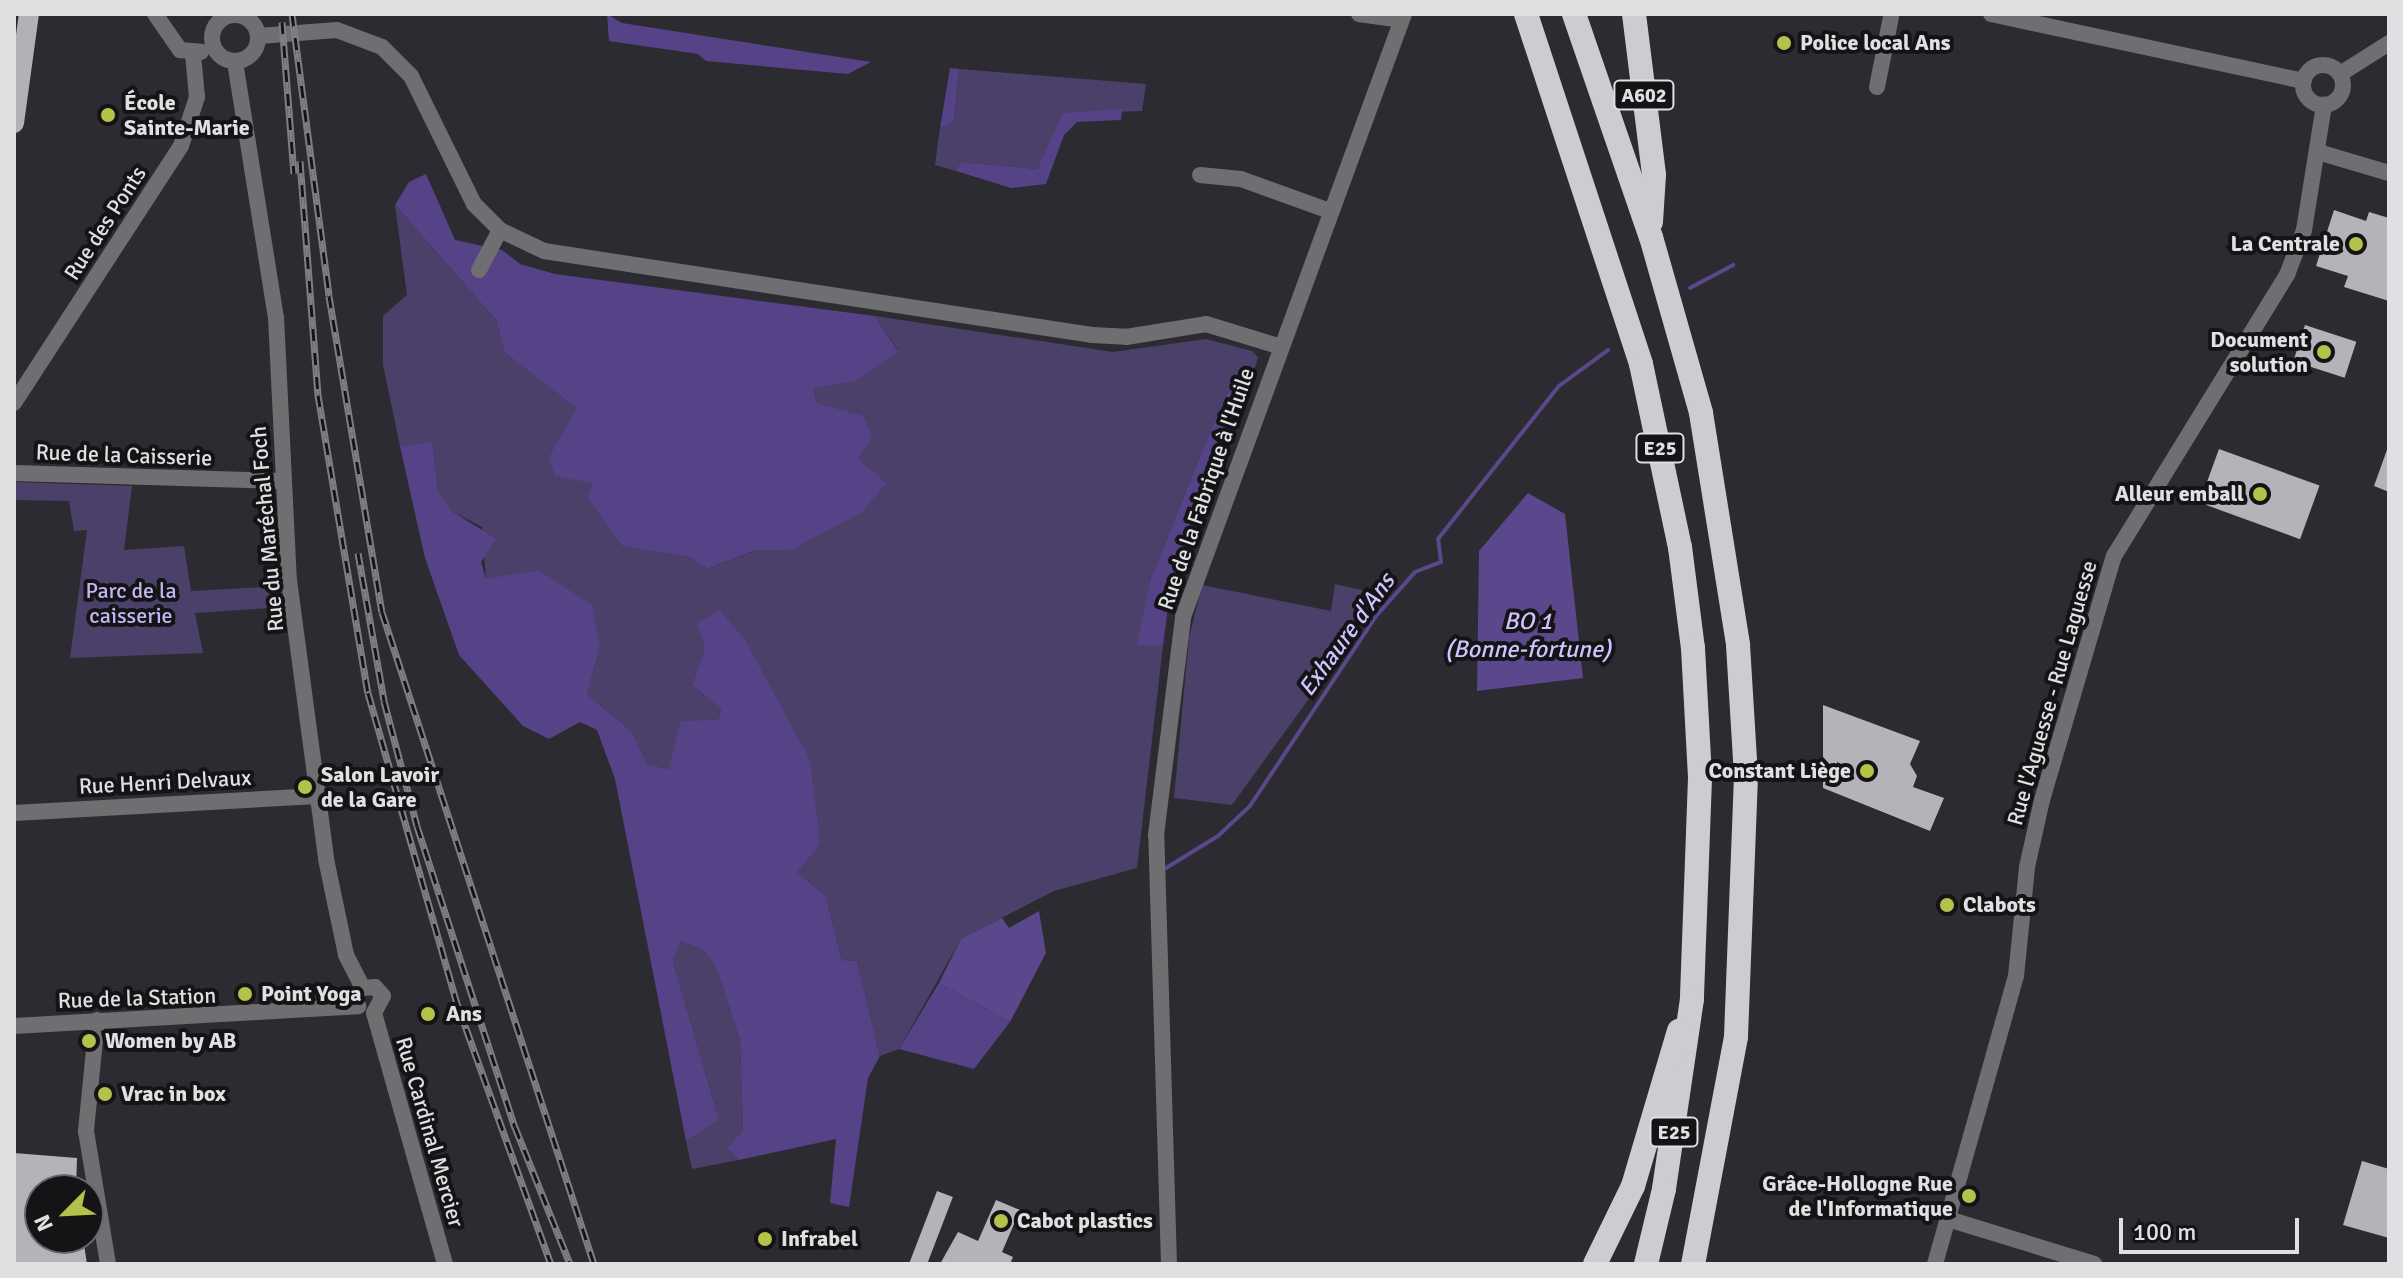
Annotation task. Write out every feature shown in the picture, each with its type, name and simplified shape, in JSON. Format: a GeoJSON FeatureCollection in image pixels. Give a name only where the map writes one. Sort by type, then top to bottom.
{"type":"FeatureCollection","features":[{"type":"Feature","properties":{"kind":"highway","name":"E25"},"geometry":{"type":"LineString","coordinates":[[1526,14],[1611,261],[1680,547],[1700,778],[1692,999],[1666,1174],[1646,1264]]}},
{"type":"Feature","properties":{"kind":"highway","name":"E25"},"geometry":{"type":"LineString","coordinates":[[1574,14],[1651,237],[1704,427],[1722,524],[1744,715],[1745,907],[1736,1037],[1693,1264]]}},
{"type":"Feature","properties":{"kind":"highway","name":"A602"},"geometry":{"type":"LineString","coordinates":[[1634,14],[1654,175],[1651,237]]}},
{"type":"Feature","properties":{"kind":"highway"},"geometry":{"type":"LineString","coordinates":[[1595,1264],[1633,1186],[1692,999]]}},
{"type":"Feature","properties":{"kind":"highway"},"geometry":{"type":"LineString","coordinates":[[1703,1221],[1709,1264]]}},
{"type":"Feature","properties":{"kind":"main road"},"geometry":{"type":"LineString","coordinates":[[14,42],[18,14]]}},
{"type":"Feature","properties":{"kind":"main road"},"geometry":{"type":"LineString","coordinates":[[14,123],[29,14]]}},
{"type":"Feature","properties":{"kind":"street"},"geometry":{"type":"LineString","coordinates":[[155,14],[180,50],[193,55],[213,47]]}},
{"type":"Feature","properties":{"kind":"street"},"geometry":{"type":"LineString","coordinates":[[1359,14],[1402,17]]}},
{"type":"Feature","properties":{"kind":"street"},"geometry":{"type":"LineString","coordinates":[[1877,87],[1887,16],[1908,14]]}},
{"type":"Feature","properties":{"kind":"street"},"geometry":{"type":"LineString","coordinates":[[1991,14],[2304,81]]}},
{"type":"Feature","properties":{"kind":"street"},"geometry":{"type":"LineString","coordinates":[[213,47],[214,18],[240,15],[266,35],[323,29],[370,40],[402,64],[466,193],[500,230],[557,255],[1111,337],[1222,325],[1278,346]]}},
{"type":"Feature","properties":{"kind":"street","name":"Rue de la Fabrique à l'Huile"},"geometry":{"type":"LineString","coordinates":[[1169,1264],[1156,835],[1183,617],[1278,346],[1402,17]]}},
{"type":"Feature","properties":{"kind":"street"},"geometry":{"type":"LineString","coordinates":[[213,47],[235,62],[253,54],[266,35]]}},
{"type":"Feature","properties":{"kind":"street"},"geometry":{"type":"LineString","coordinates":[[2304,81],[2316,67],[2340,74],[2389,43]]}},
{"type":"Feature","properties":{"kind":"street","name":"Rue des Ponts"},"geometry":{"type":"LineString","coordinates":[[14,403],[181,146],[197,97],[193,55]]}},
{"type":"Feature","properties":{"kind":"street","name":"Rue du Maréchal Foch"},"geometry":{"type":"LineString","coordinates":[[235,62],[276,317],[281,481],[318,796],[340,930],[363,988]]}},
{"type":"Feature","properties":{"kind":"street"},"geometry":{"type":"LineString","coordinates":[[2304,81],[2310,100],[2324,105],[2342,92],[2340,74]]}},
{"type":"Feature","properties":{"kind":"street","name":"Rue l'Aguesse - Rue Laguesse"},"geometry":{"type":"LineString","coordinates":[[1935,1264],[2016,976],[2027,867],[2114,556],[2287,275],[2304,230],[2324,105]]}},
{"type":"Feature","properties":{"kind":"street"},"geometry":{"type":"LineString","coordinates":[[2318,152],[2389,173]]}},
{"type":"Feature","properties":{"kind":"street"},"geometry":{"type":"LineString","coordinates":[[1200,175],[1241,179],[1330,211]]}},
{"type":"Feature","properties":{"kind":"street"},"geometry":{"type":"LineString","coordinates":[[479,270],[500,230]]}},
{"type":"Feature","properties":{"kind":"street","name":"Rue de la Caisserie"},"geometry":{"type":"LineString","coordinates":[[14,473],[281,481]]}},
{"type":"Feature","properties":{"kind":"street","name":"Rue Henri Delvaux"},"geometry":{"type":"LineString","coordinates":[[14,813],[318,796]]}},
{"type":"Feature","properties":{"kind":"street","name":"Rue Cardinal Mercier"},"geometry":{"type":"LineString","coordinates":[[363,988],[375,987],[383,996],[366,1009],[445,1264]]}},
{"type":"Feature","properties":{"kind":"street"},"geometry":{"type":"LineString","coordinates":[[363,988],[366,1009]]}},
{"type":"Feature","properties":{"kind":"street","name":"Rue de la Station"},"geometry":{"type":"LineString","coordinates":[[14,1026],[366,1009]]}},
{"type":"Feature","properties":{"kind":"street"},"geometry":{"type":"LineString","coordinates":[[97,1020],[86,1131],[108,1264]]}},
{"type":"Feature","properties":{"kind":"street"},"geometry":{"type":"LineString","coordinates":[[1948,1219],[2094,1264]]}},
{"type":"Feature","properties":{"kind":"green space"},"geometry":{"type":"Polygon","coordinates":[[[959,69],[1146,84],[1142,111],[1063,114],[1037,169],[962,162],[956,171],[935,165],[940,128],[954,122],[959,69]]]}},
{"type":"Feature","properties":{"kind":"green space"},"geometry":{"type":"Polygon","coordinates":[[[395,205],[496,320],[505,353],[576,408],[549,456],[592,483],[587,498],[623,547],[690,557],[707,569],[757,550],[791,549],[885,483],[858,458],[863,417],[817,403],[813,389],[856,381],[898,350],[875,316],[1113,352],[1206,339],[1252,351],[1258,357],[1253,374],[1225,395],[1150,580],[1138,644],[1163,646],[1137,868],[1054,891],[961,939],[899,1049],[880,1056],[857,961],[842,960],[826,896],[797,872],[705,647],[692,685],[721,709],[718,720],[669,769],[646,764],[631,731],[587,694],[600,647],[538,570],[486,580],[482,527],[452,511],[438,490],[432,443],[400,446],[383,365],[383,316],[407,295],[395,205]]]}},
{"type":"Feature","properties":{"kind":"green space","name":"Parc de la caisserie"},"geometry":{"type":"Polygon","coordinates":[[[14,482],[132,486],[124,550],[184,546],[191,591],[283,586],[285,607],[195,613],[203,653],[70,658],[87,530],[74,531],[69,501],[14,500],[14,482]]]}},
{"type":"Feature","properties":{"kind":"green space"},"geometry":{"type":"Polygon","coordinates":[[[1335,584],[1384,595],[1232,805],[1174,798],[1189,638],[1202,585],[1331,611],[1335,584]]]}},
{"type":"Feature","properties":{"kind":"green space"},"geometry":{"type":"Polygon","coordinates":[[[681,941],[705,951],[717,970],[740,1040],[743,1130],[727,1148],[739,1160],[692,1169],[686,1141],[719,1120],[673,961],[681,941]]]}},
{"type":"Feature","properties":{"kind":"shaded area"},"geometry":{"type":"Polygon","coordinates":[[[607,14],[622,23],[871,62],[848,74],[706,61],[698,54],[609,41],[607,14]]]}},
{"type":"Feature","properties":{"kind":"shaded area"},"geometry":{"type":"Polygon","coordinates":[[[950,68],[959,69],[954,122],[940,128],[950,68]]]}},
{"type":"Feature","properties":{"kind":"shaded area"},"geometry":{"type":"Polygon","coordinates":[[[1122,109],[1121,120],[1077,122],[1064,135],[1046,184],[1011,188],[956,171],[961,162],[1037,169],[1063,113],[1122,109]]]}},
{"type":"Feature","properties":{"kind":"shaded area"},"geometry":{"type":"Polygon","coordinates":[[[426,174],[455,240],[502,250],[520,264],[555,274],[875,316],[898,351],[856,381],[813,389],[817,403],[863,416],[872,437],[858,458],[886,483],[862,512],[791,550],[756,550],[707,569],[690,557],[623,547],[587,498],[592,483],[555,476],[549,456],[576,408],[505,353],[496,320],[395,205],[409,182],[426,174]]]}},
{"type":"Feature","properties":{"kind":"shaded area"},"geometry":{"type":"Polygon","coordinates":[[[1253,374],[1168,606],[1163,646],[1137,645],[1150,580],[1225,395],[1253,374]]]}},
{"type":"Feature","properties":{"kind":"shaded area"},"geometry":{"type":"Polygon","coordinates":[[[432,442],[438,490],[452,511],[496,539],[481,562],[486,579],[538,570],[592,605],[600,647],[587,694],[631,731],[647,764],[669,769],[681,721],[718,720],[721,709],[692,685],[705,647],[697,623],[720,610],[745,640],[810,760],[820,844],[797,872],[826,896],[842,960],[857,961],[880,1056],[868,1078],[849,1207],[830,1203],[836,1139],[739,1160],[727,1148],[743,1130],[740,1040],[717,970],[705,951],[681,941],[673,961],[719,1120],[686,1141],[615,779],[597,730],[580,722],[549,739],[523,726],[459,655],[425,558],[400,446],[432,442]]]}},
{"type":"Feature","properties":{"kind":"shaded area"},"geometry":{"type":"Polygon","coordinates":[[[939,983],[1010,1022],[974,1069],[899,1049],[939,983]]]}},
{"type":"Feature","properties":{"kind":"water","name":"BO 1 (Bonne-fortune)"},"geometry":{"type":"Polygon","coordinates":[[[1528,493],[1565,514],[1583,678],[1477,691],[1479,551],[1528,493]]]}},
{"type":"Feature","properties":{"kind":"water"},"geometry":{"type":"Polygon","coordinates":[[[1039,911],[1046,953],[1010,1022],[939,983],[961,939],[1002,918],[1009,928],[1039,911]]]}},
{"type":"Feature","properties":{"kind":"building","name":"La Centrale"},"geometry":{"type":"Polygon","coordinates":[[[2334,210],[2366,221],[2369,212],[2389,218],[2389,301],[2344,287],[2348,276],[2316,266],[2334,210]]]}},
{"type":"Feature","properties":{"kind":"building","name":"Document solution"},"geometry":{"type":"Polygon","coordinates":[[[2305,325],[2356,342],[2345,378],[2293,361],[2305,325]]]}},
{"type":"Feature","properties":{"kind":"building"},"geometry":{"type":"Polygon","coordinates":[[[2389,448],[2389,492],[2374,486],[2389,448]]]}},
{"type":"Feature","properties":{"kind":"building","name":"Alleur emball"},"geometry":{"type":"Polygon","coordinates":[[[2219,449],[2320,486],[2300,539],[2200,503],[2219,449]]]}},
{"type":"Feature","properties":{"kind":"building","name":"Constant Liège"},"geometry":{"type":"Polygon","coordinates":[[[1823,705],[1920,741],[1910,764],[1917,776],[1913,787],[1944,798],[1930,831],[1823,788],[1823,705]]]}},
{"type":"Feature","properties":{"kind":"building"},"geometry":{"type":"Polygon","coordinates":[[[14,1153],[77,1158],[76,1174],[24,1174],[24,1254],[85,1254],[87,1264],[14,1264],[14,1153]]]}},
{"type":"Feature","properties":{"kind":"building"},"geometry":{"type":"Polygon","coordinates":[[[2362,1161],[2389,1169],[2389,1238],[2343,1225],[2362,1161]]]}},
{"type":"Feature","properties":{"kind":"building","name":"Cabot plastics"},"geometry":{"type":"Polygon","coordinates":[[[937,1191],[953,1197],[927,1264],[909,1264],[937,1191]]]}},
{"type":"Feature","properties":{"kind":"building","name":"Cabot plastics"},"geometry":{"type":"Polygon","coordinates":[[[996,1200],[1020,1210],[1002,1252],[1013,1257],[1010,1264],[940,1264],[958,1232],[978,1241],[996,1200]]]}},
{"type":"Feature","properties":{"kind":"waterway","name":"Exhaure d'Ans"},"geometry":{"type":"LineString","coordinates":[[1690,288],[1733,265]]}},
{"type":"Feature","properties":{"kind":"waterway","name":"Exhaure d'Ans"},"geometry":{"type":"LineString","coordinates":[[1166,868],[1218,836],[1250,806],[1377,615],[1415,572],[1441,562],[1438,539],[1559,386],[1608,350]]}},
{"type":"Feature","properties":{"kind":"railway"},"geometry":{"type":"LineString","coordinates":[[292,14],[329,296],[382,612],[594,1264]]}},
{"type":"Feature","properties":{"kind":"railway"},"geometry":{"type":"LineString","coordinates":[[282,22],[294,174]]}},
{"type":"Feature","properties":{"kind":"railway"},"geometry":{"type":"LineString","coordinates":[[300,161],[318,395],[368,693],[458,1006],[551,1264]]}},
{"type":"Feature","properties":{"kind":"railway"},"geometry":{"type":"LineString","coordinates":[[358,553],[384,701],[417,826],[515,1127],[570,1264]]}},
{"type":"Feature","properties":{"kind":"place","name":"Police local Ans"},"geometry":{"type":"Point","coordinates":[1784,43]}},
{"type":"Feature","properties":{"kind":"place","name":"École Sainte-Marie"},"geometry":{"type":"Point","coordinates":[108,115]}},
{"type":"Feature","properties":{"kind":"place","name":"La Centrale"},"geometry":{"type":"Point","coordinates":[2356,244]}},
{"type":"Feature","properties":{"kind":"place","name":"Document solution"},"geometry":{"type":"Point","coordinates":[2324,352]}},
{"type":"Feature","properties":{"kind":"place","name":"Alleur emball"},"geometry":{"type":"Point","coordinates":[2260,494]}},
{"type":"Feature","properties":{"kind":"place","name":"Constant Liège"},"geometry":{"type":"Point","coordinates":[1867,771]}},
{"type":"Feature","properties":{"kind":"place","name":"Salon Lavoir de la Gare"},"geometry":{"type":"Point","coordinates":[305,787]}},
{"type":"Feature","properties":{"kind":"place","name":"Clabots"},"geometry":{"type":"Point","coordinates":[1947,905]}},
{"type":"Feature","properties":{"kind":"place","name":"Point Yoga"},"geometry":{"type":"Point","coordinates":[245,994]}},
{"type":"Feature","properties":{"kind":"place","name":"Ans"},"geometry":{"type":"Point","coordinates":[428,1014]}},
{"type":"Feature","properties":{"kind":"place","name":"Women by AB"},"geometry":{"type":"Point","coordinates":[89,1041]}},
{"type":"Feature","properties":{"kind":"place","name":"Vrac in box"},"geometry":{"type":"Point","coordinates":[105,1094]}},
{"type":"Feature","properties":{"kind":"place","name":"Grâce-Hollogne Rue de l'Informatique"},"geometry":{"type":"Point","coordinates":[1969,1196]}},
{"type":"Feature","properties":{"kind":"place","name":"Cabot plastics"},"geometry":{"type":"Point","coordinates":[1001,1221]}},
{"type":"Feature","properties":{"kind":"place","name":"Infrabel"},"geometry":{"type":"Point","coordinates":[765,1239]}}]}
